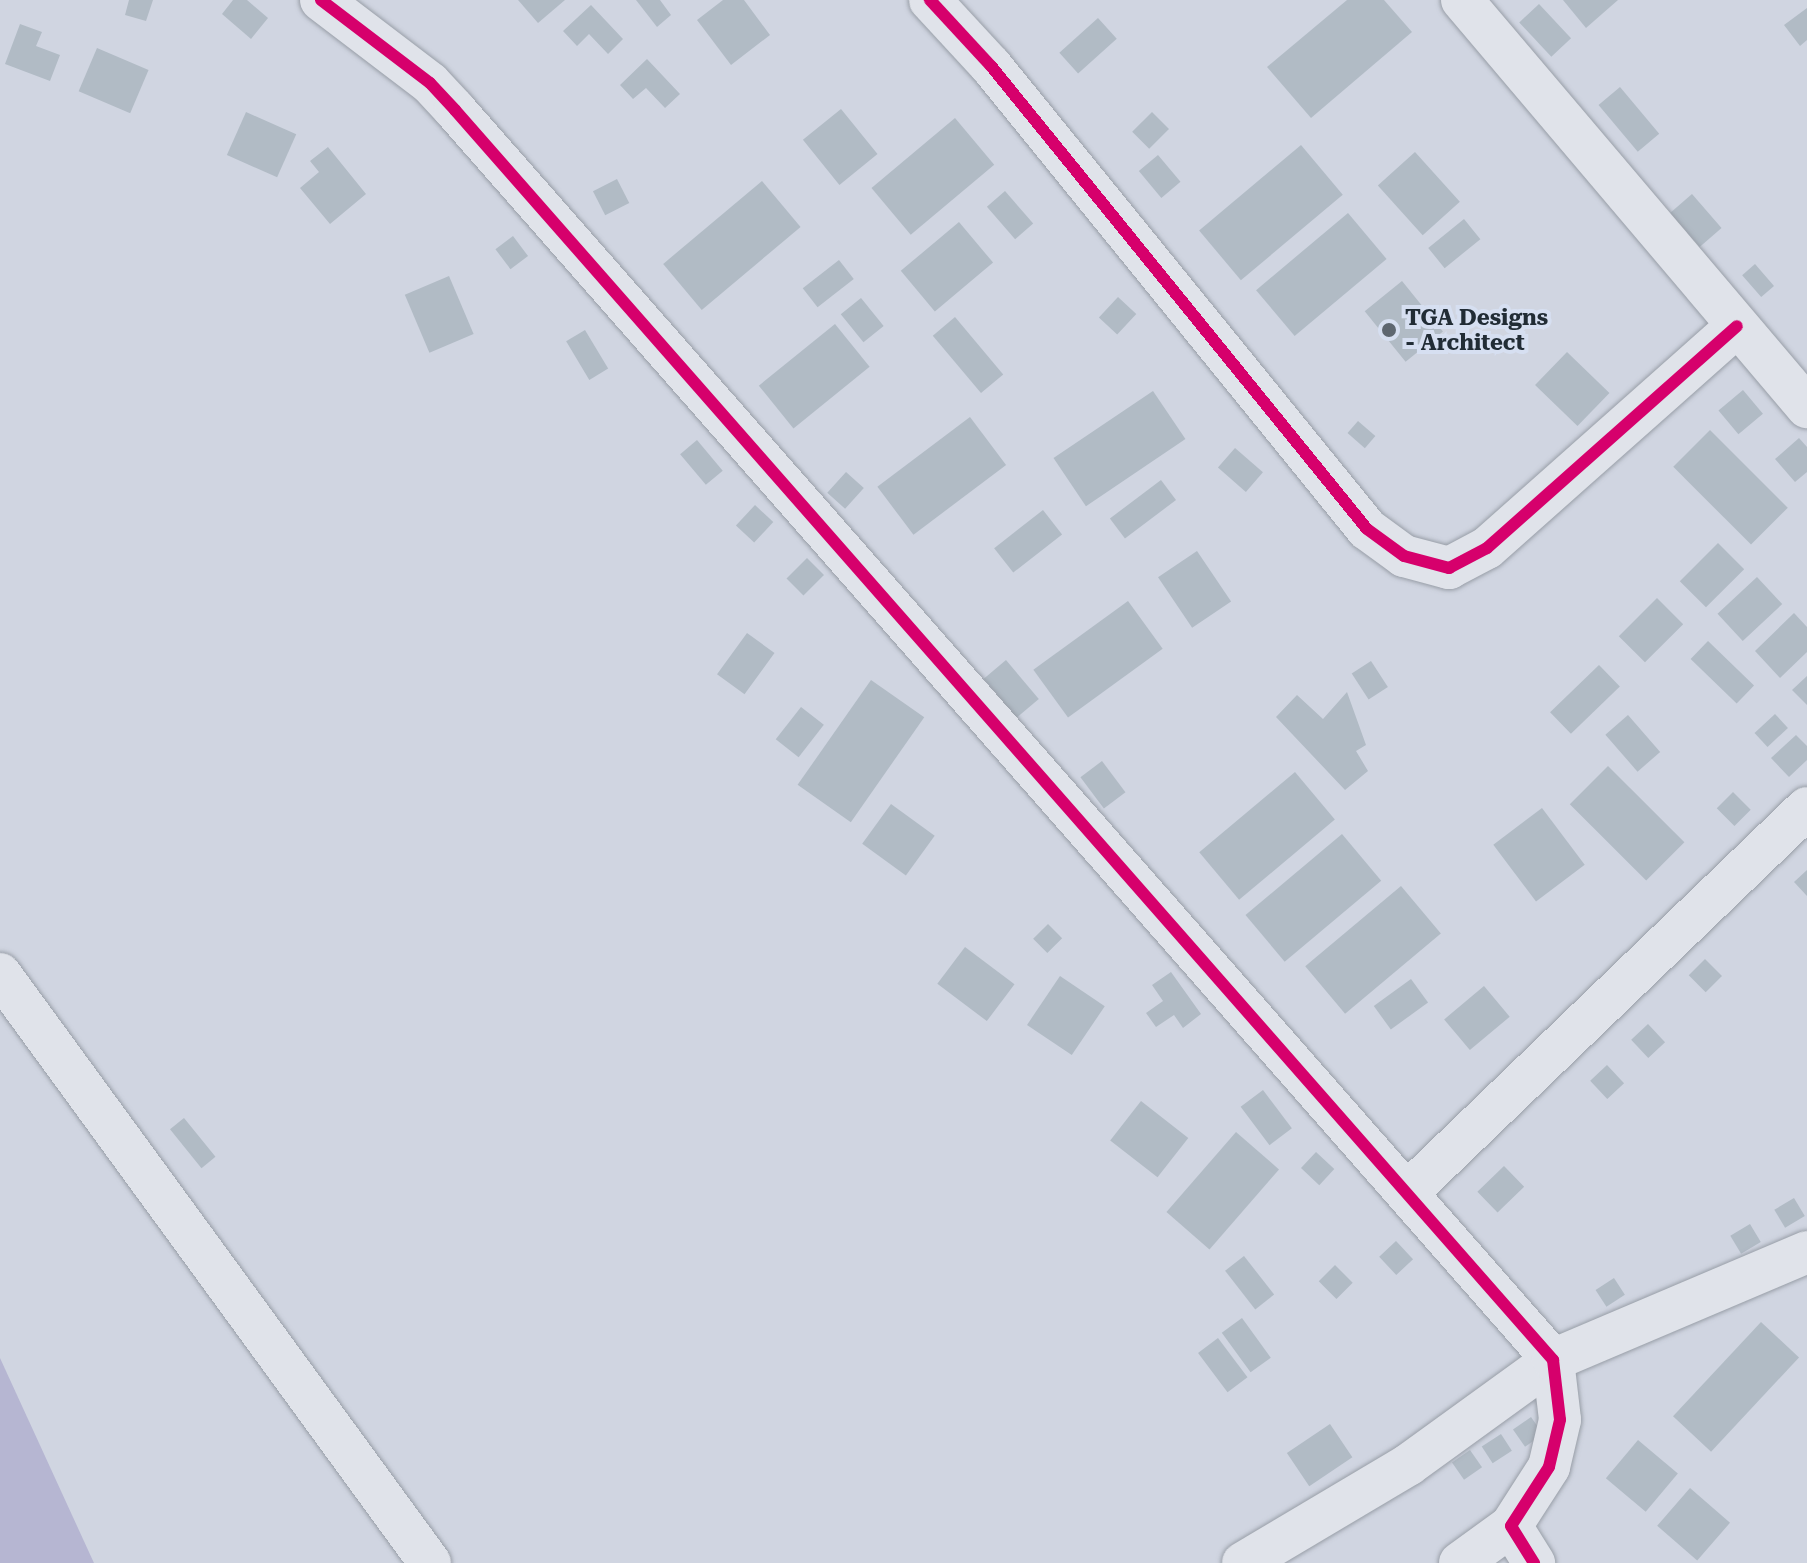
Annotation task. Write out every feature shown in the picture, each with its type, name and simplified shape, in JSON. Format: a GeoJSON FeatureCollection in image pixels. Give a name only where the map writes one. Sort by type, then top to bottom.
{"type":"FeatureCollection","features":[{"type":"Feature","properties":{"kind":"street"},"geometry":{"type":"LineString","coordinates":[[321,0],[430,83],[455,110],[1553,1360],[1560,1420],[1549,1467],[1511,1526],[1460,1563]]}},
{"type":"Feature","properties":{"kind":"street"},"geometry":{"type":"LineString","coordinates":[[930,0],[991,66],[1367,529],[1404,556],[1449,568],[1487,548],[1737,326]]}},
{"type":"Feature","properties":{"kind":"street"},"geometry":{"type":"LineString","coordinates":[[1462,0],[1807,407]]}},
{"type":"Feature","properties":{"kind":"street"},"geometry":{"type":"LineString","coordinates":[[1407,1193],[1807,808]]}},
{"type":"Feature","properties":{"kind":"street"},"geometry":{"type":"LineString","coordinates":[[0,974],[430,1563]]}},
{"type":"Feature","properties":{"kind":"street"},"geometry":{"type":"LineString","coordinates":[[1243,1563],[1408,1465],[1553,1360],[1807,1252]]}},
{"type":"Feature","properties":{"kind":"street"},"geometry":{"type":"LineString","coordinates":[[1511,1526],[1534,1563]]}},
{"type":"Feature","properties":{"kind":"shaded area"},"geometry":{"type":"Polygon","coordinates":[[[0,1358],[94,1563],[0,1563],[0,1358]]]}},
{"type":"Feature","properties":{"kind":"building"},"geometry":{"type":"Polygon","coordinates":[[[129,0],[153,0],[146,21],[125,15],[129,0]]]}},
{"type":"Feature","properties":{"kind":"building"},"geometry":{"type":"Polygon","coordinates":[[[233,0],[247,0],[268,18],[251,39],[222,14],[233,0]]]}},
{"type":"Feature","properties":{"kind":"building"},"geometry":{"type":"Polygon","coordinates":[[[518,0],[565,0],[538,23],[518,0]]]}},
{"type":"Feature","properties":{"kind":"building"},"geometry":{"type":"Polygon","coordinates":[[[636,0],[660,0],[671,15],[657,27],[636,0]]]}},
{"type":"Feature","properties":{"kind":"building"},"geometry":{"type":"Polygon","coordinates":[[[723,0],[744,0],[770,35],[731,65],[697,20],[723,0]]]}},
{"type":"Feature","properties":{"kind":"building"},"geometry":{"type":"Polygon","coordinates":[[[1347,0],[1384,0],[1412,32],[1311,118],[1267,67],[1347,0]]]}},
{"type":"Feature","properties":{"kind":"building"},"geometry":{"type":"Polygon","coordinates":[[[1563,0],[1618,0],[1586,28],[1563,0]]]}},
{"type":"Feature","properties":{"kind":"building"},"geometry":{"type":"Polygon","coordinates":[[[1539,4],[1571,38],[1551,57],[1519,22],[1539,4]]]}},
{"type":"Feature","properties":{"kind":"building"},"geometry":{"type":"Polygon","coordinates":[[[591,5],[623,39],[608,54],[589,34],[577,46],[563,31],[591,5]]]}},
{"type":"Feature","properties":{"kind":"building"},"geometry":{"type":"Polygon","coordinates":[[[1807,8],[1807,40],[1800,46],[1784,25],[1807,8]]]}},
{"type":"Feature","properties":{"kind":"building"},"geometry":{"type":"Polygon","coordinates":[[[1098,18],[1117,39],[1078,74],[1059,53],[1098,18]]]}},
{"type":"Feature","properties":{"kind":"building"},"geometry":{"type":"Polygon","coordinates":[[[20,24],[42,32],[36,46],[60,55],[50,81],[5,64],[20,24]]]}},
{"type":"Feature","properties":{"kind":"building"},"geometry":{"type":"Polygon","coordinates":[[[97,48],[149,70],[130,113],[79,91],[97,48]]]}},
{"type":"Feature","properties":{"kind":"building"},"geometry":{"type":"Polygon","coordinates":[[[647,59],[680,94],[665,108],[646,88],[633,99],[620,85],[647,59]]]}},
{"type":"Feature","properties":{"kind":"building"},"geometry":{"type":"Polygon","coordinates":[[[1620,87],[1659,134],[1638,152],[1599,105],[1620,87]]]}},
{"type":"Feature","properties":{"kind":"building"},"geometry":{"type":"Polygon","coordinates":[[[841,109],[878,154],[839,185],[803,140],[841,109]]]}},
{"type":"Feature","properties":{"kind":"building"},"geometry":{"type":"Polygon","coordinates":[[[246,112],[296,134],[277,177],[227,155],[246,112]]]}},
{"type":"Feature","properties":{"kind":"building"},"geometry":{"type":"Polygon","coordinates":[[[1152,112],[1169,129],[1149,149],[1132,132],[1152,112]]]}},
{"type":"Feature","properties":{"kind":"building"},"geometry":{"type":"Polygon","coordinates":[[[955,118],[994,165],[911,235],[872,188],[955,118]]]}},
{"type":"Feature","properties":{"kind":"building"},"geometry":{"type":"Polygon","coordinates":[[[1301,145],[1343,195],[1241,280],[1199,230],[1301,145]]]}},
{"type":"Feature","properties":{"kind":"building"},"geometry":{"type":"Polygon","coordinates":[[[328,147],[366,194],[330,224],[300,188],[319,172],[310,161],[328,147]]]}},
{"type":"Feature","properties":{"kind":"building"},"geometry":{"type":"Polygon","coordinates":[[[1415,152],[1460,202],[1423,235],[1378,185],[1415,152]]]}},
{"type":"Feature","properties":{"kind":"building"},"geometry":{"type":"Polygon","coordinates":[[[1158,155],[1180,182],[1161,198],[1139,171],[1158,155]]]}},
{"type":"Feature","properties":{"kind":"building"},"geometry":{"type":"Polygon","coordinates":[[[617,179],[629,203],[605,215],[593,191],[617,179]]]}},
{"type":"Feature","properties":{"kind":"building"},"geometry":{"type":"Polygon","coordinates":[[[762,181],[801,227],[702,310],[663,264],[762,181]]]}},
{"type":"Feature","properties":{"kind":"building"},"geometry":{"type":"Polygon","coordinates":[[[1005,191],[1033,223],[1015,239],[987,207],[1005,191]]]}},
{"type":"Feature","properties":{"kind":"building"},"geometry":{"type":"Polygon","coordinates":[[[1692,194],[1722,228],[1700,247],[1670,213],[1692,194]]]}},
{"type":"Feature","properties":{"kind":"building"},"geometry":{"type":"Polygon","coordinates":[[[1348,213],[1387,259],[1295,336],[1256,290],[1348,213]]]}},
{"type":"Feature","properties":{"kind":"building"},"geometry":{"type":"Polygon","coordinates":[[[1464,219],[1480,239],[1445,268],[1428,248],[1464,219]]]}},
{"type":"Feature","properties":{"kind":"building"},"geometry":{"type":"Polygon","coordinates":[[[959,222],[993,263],[935,311],[901,271],[959,222]]]}},
{"type":"Feature","properties":{"kind":"building"},"geometry":{"type":"Polygon","coordinates":[[[513,236],[528,256],[510,269],[495,249],[513,236]]]}},
{"type":"Feature","properties":{"kind":"building"},"geometry":{"type":"Polygon","coordinates":[[[839,260],[854,279],[818,307],[803,288],[839,260]]]}},
{"type":"Feature","properties":{"kind":"building"},"geometry":{"type":"Polygon","coordinates":[[[1755,264],[1774,286],[1761,297],[1742,275],[1755,264]]]}},
{"type":"Feature","properties":{"kind":"building"},"geometry":{"type":"Polygon","coordinates":[[[449,276],[474,334],[429,353],[405,295],[449,276]]]}},
{"type":"Feature","properties":{"kind":"building"},"geometry":{"type":"Polygon","coordinates":[[[1402,281],[1443,332],[1406,362],[1365,311],[1402,281]]]}},
{"type":"Feature","properties":{"kind":"building"},"geometry":{"type":"Polygon","coordinates":[[[1118,297],[1136,314],[1117,335],[1099,317],[1118,297]]]}},
{"type":"Feature","properties":{"kind":"building"},"geometry":{"type":"Polygon","coordinates":[[[861,298],[884,326],[863,342],[841,314],[861,298]]]}},
{"type":"Feature","properties":{"kind":"building"},"geometry":{"type":"Polygon","coordinates":[[[955,317],[1003,374],[981,393],[933,336],[955,317]]]}},
{"type":"Feature","properties":{"kind":"building"},"geometry":{"type":"Polygon","coordinates":[[[835,324],[870,367],[793,428],[759,386],[835,324]]]}},
{"type":"Feature","properties":{"kind":"building"},"geometry":{"type":"Polygon","coordinates":[[[585,330],[608,369],[589,380],[566,341],[585,330]]]}},
{"type":"Feature","properties":{"kind":"building"},"geometry":{"type":"Polygon","coordinates":[[[1567,352],[1609,393],[1577,426],[1535,385],[1567,352]]]}},
{"type":"Feature","properties":{"kind":"building"},"geometry":{"type":"Polygon","coordinates":[[[1743,390],[1763,414],[1738,434],[1718,411],[1743,390]]]}},
{"type":"Feature","properties":{"kind":"building"},"geometry":{"type":"Polygon","coordinates":[[[1153,391],[1185,439],[1086,506],[1054,458],[1153,391]]]}},
{"type":"Feature","properties":{"kind":"building"},"geometry":{"type":"Polygon","coordinates":[[[970,417],[1006,465],[913,535],[877,487],[970,417]]]}},
{"type":"Feature","properties":{"kind":"building"},"geometry":{"type":"Polygon","coordinates":[[[1358,421],[1375,436],[1365,448],[1348,433],[1358,421]]]}},
{"type":"Feature","properties":{"kind":"building"},"geometry":{"type":"Polygon","coordinates":[[[1710,430],[1788,508],[1751,545],[1673,467],[1710,430]]]}},
{"type":"Feature","properties":{"kind":"building"},"geometry":{"type":"Polygon","coordinates":[[[1799,438],[1807,447],[1807,472],[1795,482],[1775,459],[1799,438]]]}},
{"type":"Feature","properties":{"kind":"building"},"geometry":{"type":"Polygon","coordinates":[[[697,440],[723,471],[706,485],[680,454],[697,440]]]}},
{"type":"Feature","properties":{"kind":"building"},"geometry":{"type":"Polygon","coordinates":[[[1235,448],[1263,472],[1246,492],[1218,468],[1235,448]]]}},
{"type":"Feature","properties":{"kind":"building"},"geometry":{"type":"Polygon","coordinates":[[[846,472],[864,488],[845,509],[827,493],[846,472]]]}},
{"type":"Feature","properties":{"kind":"building"},"geometry":{"type":"Polygon","coordinates":[[[1161,480],[1176,500],[1125,538],[1110,519],[1161,480]]]}},
{"type":"Feature","properties":{"kind":"building"},"geometry":{"type":"Polygon","coordinates":[[[755,505],[773,522],[754,543],[736,525],[755,505]]]}},
{"type":"Feature","properties":{"kind":"building"},"geometry":{"type":"Polygon","coordinates":[[[1043,510],[1062,534],[1013,573],[994,548],[1043,510]]]}},
{"type":"Feature","properties":{"kind":"building"},"geometry":{"type":"Polygon","coordinates":[[[1718,543],[1744,569],[1706,607],[1680,581],[1718,543]]]}},
{"type":"Feature","properties":{"kind":"building"},"geometry":{"type":"Polygon","coordinates":[[[1197,551],[1231,602],[1192,628],[1158,577],[1197,551]]]}},
{"type":"Feature","properties":{"kind":"building"},"geometry":{"type":"Polygon","coordinates":[[[807,558],[824,575],[803,595],[786,579],[807,558]]]}},
{"type":"Feature","properties":{"kind":"building"},"geometry":{"type":"Polygon","coordinates":[[[1757,577],[1782,604],[1743,641],[1718,614],[1757,577]]]}},
{"type":"Feature","properties":{"kind":"building"},"geometry":{"type":"Polygon","coordinates":[[[1657,598],[1683,624],[1645,662],[1619,636],[1657,598]]]}},
{"type":"Feature","properties":{"kind":"building"},"geometry":{"type":"Polygon","coordinates":[[[1128,601],[1163,649],[1068,718],[1033,670],[1128,601]]]}},
{"type":"Feature","properties":{"kind":"building"},"geometry":{"type":"Polygon","coordinates":[[[1794,613],[1807,627],[1807,652],[1780,678],[1755,651],[1794,613]]]}},
{"type":"Feature","properties":{"kind":"building"},"geometry":{"type":"Polygon","coordinates":[[[747,633],[775,653],[745,694],[717,674],[747,633]]]}},
{"type":"Feature","properties":{"kind":"building"},"geometry":{"type":"Polygon","coordinates":[[[1708,641],[1754,685],[1737,703],[1691,659],[1708,641]]]}},
{"type":"Feature","properties":{"kind":"building"},"geometry":{"type":"Polygon","coordinates":[[[1006,660],[1039,699],[1017,718],[984,679],[1006,660]]]}},
{"type":"Feature","properties":{"kind":"building"},"geometry":{"type":"Polygon","coordinates":[[[1371,661],[1388,687],[1369,700],[1352,674],[1371,661]]]}},
{"type":"Feature","properties":{"kind":"building"},"geometry":{"type":"Polygon","coordinates":[[[1599,665],[1620,687],[1571,734],[1550,712],[1599,665]]]}},
{"type":"Feature","properties":{"kind":"building"},"geometry":{"type":"Polygon","coordinates":[[[1807,676],[1807,705],[1792,690],[1807,676]]]}},
{"type":"Feature","properties":{"kind":"building"},"geometry":{"type":"Polygon","coordinates":[[[871,680],[924,717],[851,822],[798,785],[871,680]]]}},
{"type":"Feature","properties":{"kind":"building"},"geometry":{"type":"Polygon","coordinates":[[[1347,692],[1366,745],[1356,751],[1368,771],[1345,790],[1276,717],[1297,695],[1323,719],[1347,692]]]}},
{"type":"Feature","properties":{"kind":"building"},"geometry":{"type":"Polygon","coordinates":[[[801,707],[824,725],[799,757],[776,739],[801,707]]]}},
{"type":"Feature","properties":{"kind":"building"},"geometry":{"type":"Polygon","coordinates":[[[1775,714],[1788,728],[1767,747],[1755,733],[1775,714]]]}},
{"type":"Feature","properties":{"kind":"building"},"geometry":{"type":"Polygon","coordinates":[[[1628,715],[1660,752],[1638,772],[1605,735],[1628,715]]]}},
{"type":"Feature","properties":{"kind":"building"},"geometry":{"type":"Polygon","coordinates":[[[1796,735],[1807,746],[1807,760],[1789,777],[1771,758],[1796,735]]]}},
{"type":"Feature","properties":{"kind":"building"},"geometry":{"type":"Polygon","coordinates":[[[1102,761],[1125,792],[1104,808],[1080,777],[1102,761]]]}},
{"type":"Feature","properties":{"kind":"building"},"geometry":{"type":"Polygon","coordinates":[[[1608,766],[1684,842],[1646,881],[1570,804],[1608,766]]]}},
{"type":"Feature","properties":{"kind":"building"},"geometry":{"type":"Polygon","coordinates":[[[1295,772],[1335,819],[1239,900],[1199,852],[1295,772]]]}},
{"type":"Feature","properties":{"kind":"building"},"geometry":{"type":"Polygon","coordinates":[[[1733,792],[1751,810],[1734,826],[1717,808],[1733,792]]]}},
{"type":"Feature","properties":{"kind":"building"},"geometry":{"type":"Polygon","coordinates":[[[891,804],[935,836],[906,875],[862,844],[891,804]]]}},
{"type":"Feature","properties":{"kind":"building"},"geometry":{"type":"Polygon","coordinates":[[[1542,808],[1585,865],[1536,901],[1493,845],[1542,808]]]}},
{"type":"Feature","properties":{"kind":"building"},"geometry":{"type":"Polygon","coordinates":[[[1342,834],[1381,881],[1285,962],[1245,915],[1342,834]]]}},
{"type":"Feature","properties":{"kind":"building"},"geometry":{"type":"Polygon","coordinates":[[[1807,870],[1807,896],[1794,882],[1807,870]]]}},
{"type":"Feature","properties":{"kind":"building"},"geometry":{"type":"Polygon","coordinates":[[[1401,886],[1441,933],[1345,1014],[1305,966],[1401,886]]]}},
{"type":"Feature","properties":{"kind":"building"},"geometry":{"type":"Polygon","coordinates":[[[1048,924],[1062,938],[1047,953],[1033,939],[1048,924]]]}},
{"type":"Feature","properties":{"kind":"building"},"geometry":{"type":"Polygon","coordinates":[[[965,947],[1015,984],[987,1021],[937,984],[965,947]]]}},
{"type":"Feature","properties":{"kind":"building"},"geometry":{"type":"Polygon","coordinates":[[[1705,959],[1722,976],[1706,992],[1689,975],[1705,959]]]}},
{"type":"Feature","properties":{"kind":"building"},"geometry":{"type":"Polygon","coordinates":[[[1171,972],[1201,1014],[1183,1028],[1174,1015],[1156,1027],[1146,1013],[1163,1001],[1152,985],[1171,972]]]}},
{"type":"Feature","properties":{"kind":"building"},"geometry":{"type":"Polygon","coordinates":[[[1060,976],[1105,1006],[1072,1055],[1027,1025],[1060,976]]]}},
{"type":"Feature","properties":{"kind":"building"},"geometry":{"type":"Polygon","coordinates":[[[1411,979],[1428,1002],[1391,1029],[1374,1006],[1411,979]]]}},
{"type":"Feature","properties":{"kind":"building"},"geometry":{"type":"Polygon","coordinates":[[[1484,986],[1510,1017],[1470,1050],[1444,1019],[1484,986]]]}},
{"type":"Feature","properties":{"kind":"building"},"geometry":{"type":"Polygon","coordinates":[[[1648,1024],[1665,1042],[1648,1058],[1631,1040],[1648,1024]]]}},
{"type":"Feature","properties":{"kind":"building"},"geometry":{"type":"Polygon","coordinates":[[[1607,1065],[1624,1083],[1607,1099],[1590,1081],[1607,1065]]]}},
{"type":"Feature","properties":{"kind":"building"},"geometry":{"type":"Polygon","coordinates":[[[1263,1090],[1292,1128],[1270,1145],[1241,1107],[1263,1090]]]}},
{"type":"Feature","properties":{"kind":"building"},"geometry":{"type":"Polygon","coordinates":[[[1141,1101],[1188,1138],[1157,1177],[1110,1140],[1141,1101]]]}},
{"type":"Feature","properties":{"kind":"building"},"geometry":{"type":"Polygon","coordinates":[[[184,1118],[215,1157],[201,1168],[170,1129],[184,1118]]]}},
{"type":"Feature","properties":{"kind":"building"},"geometry":{"type":"Polygon","coordinates":[[[1236,1132],[1279,1169],[1209,1249],[1166,1212],[1236,1132]]]}},
{"type":"Feature","properties":{"kind":"building"},"geometry":{"type":"Polygon","coordinates":[[[1316,1152],[1334,1169],[1319,1185],[1301,1168],[1316,1152]]]}},
{"type":"Feature","properties":{"kind":"building"},"geometry":{"type":"Polygon","coordinates":[[[1504,1166],[1524,1187],[1498,1213],[1477,1192],[1504,1166]]]}},
{"type":"Feature","properties":{"kind":"building"},"geometry":{"type":"Polygon","coordinates":[[[1794,1198],[1805,1216],[1785,1228],[1774,1210],[1794,1198]]]}},
{"type":"Feature","properties":{"kind":"building"},"geometry":{"type":"Polygon","coordinates":[[[1750,1224],[1761,1242],[1741,1254],[1730,1236],[1750,1224]]]}},
{"type":"Feature","properties":{"kind":"building"},"geometry":{"type":"Polygon","coordinates":[[[1396,1241],[1413,1259],[1396,1275],[1379,1257],[1396,1241]]]}},
{"type":"Feature","properties":{"kind":"building"},"geometry":{"type":"Polygon","coordinates":[[[1244,1256],[1274,1295],[1255,1309],[1225,1271],[1244,1256]]]}},
{"type":"Feature","properties":{"kind":"building"},"geometry":{"type":"Polygon","coordinates":[[[1335,1265],[1353,1283],[1336,1299],[1319,1281],[1335,1265]]]}},
{"type":"Feature","properties":{"kind":"building"},"geometry":{"type":"Polygon","coordinates":[[[1614,1278],[1625,1295],[1606,1307],[1596,1290],[1614,1278]]]}},
{"type":"Feature","properties":{"kind":"building"},"geometry":{"type":"Polygon","coordinates":[[[1242,1318],[1271,1358],[1251,1372],[1222,1333],[1242,1318]]]}},
{"type":"Feature","properties":{"kind":"building"},"geometry":{"type":"Polygon","coordinates":[[[1761,1322],[1799,1357],[1711,1452],[1673,1416],[1761,1322]]]}},
{"type":"Feature","properties":{"kind":"building"},"geometry":{"type":"Polygon","coordinates":[[[1218,1338],[1247,1377],[1228,1392],[1198,1353],[1218,1338]]]}},
{"type":"Feature","properties":{"kind":"building"},"geometry":{"type":"Polygon","coordinates":[[[1531,1417],[1543,1434],[1525,1447],[1513,1430],[1531,1417]]]}},
{"type":"Feature","properties":{"kind":"building"},"geometry":{"type":"Polygon","coordinates":[[[1330,1424],[1352,1457],[1309,1486],[1287,1453],[1330,1424]]]}},
{"type":"Feature","properties":{"kind":"building"},"geometry":{"type":"Polygon","coordinates":[[[1501,1434],[1512,1451],[1493,1463],[1482,1447],[1501,1434]]]}},
{"type":"Feature","properties":{"kind":"building"},"geometry":{"type":"Polygon","coordinates":[[[1638,1440],[1678,1473],[1646,1512],[1606,1478],[1638,1440]]]}},
{"type":"Feature","properties":{"kind":"building"},"geometry":{"type":"Polygon","coordinates":[[[1470,1450],[1482,1467],[1464,1480],[1452,1463],[1470,1450]]]}},
{"type":"Feature","properties":{"kind":"building"},"geometry":{"type":"Polygon","coordinates":[[[1690,1488],[1730,1523],[1697,1561],[1657,1526],[1690,1488]]]}},
{"type":"Feature","properties":{"kind":"cycle path"},"geometry":{"type":"LineString","coordinates":[[321,0],[430,83],[455,110],[1553,1360],[1560,1420],[1549,1467],[1511,1526],[1534,1563]]}},
{"type":"Feature","properties":{"kind":"cycle path"},"geometry":{"type":"LineString","coordinates":[[930,0],[991,66],[1367,529],[1404,556],[1449,568],[1487,548],[1737,326]]}},
{"type":"Feature","properties":{"kind":"place","name":"TGA Designs - Architect"},"geometry":{"type":"Point","coordinates":[1389,330]}}]}
